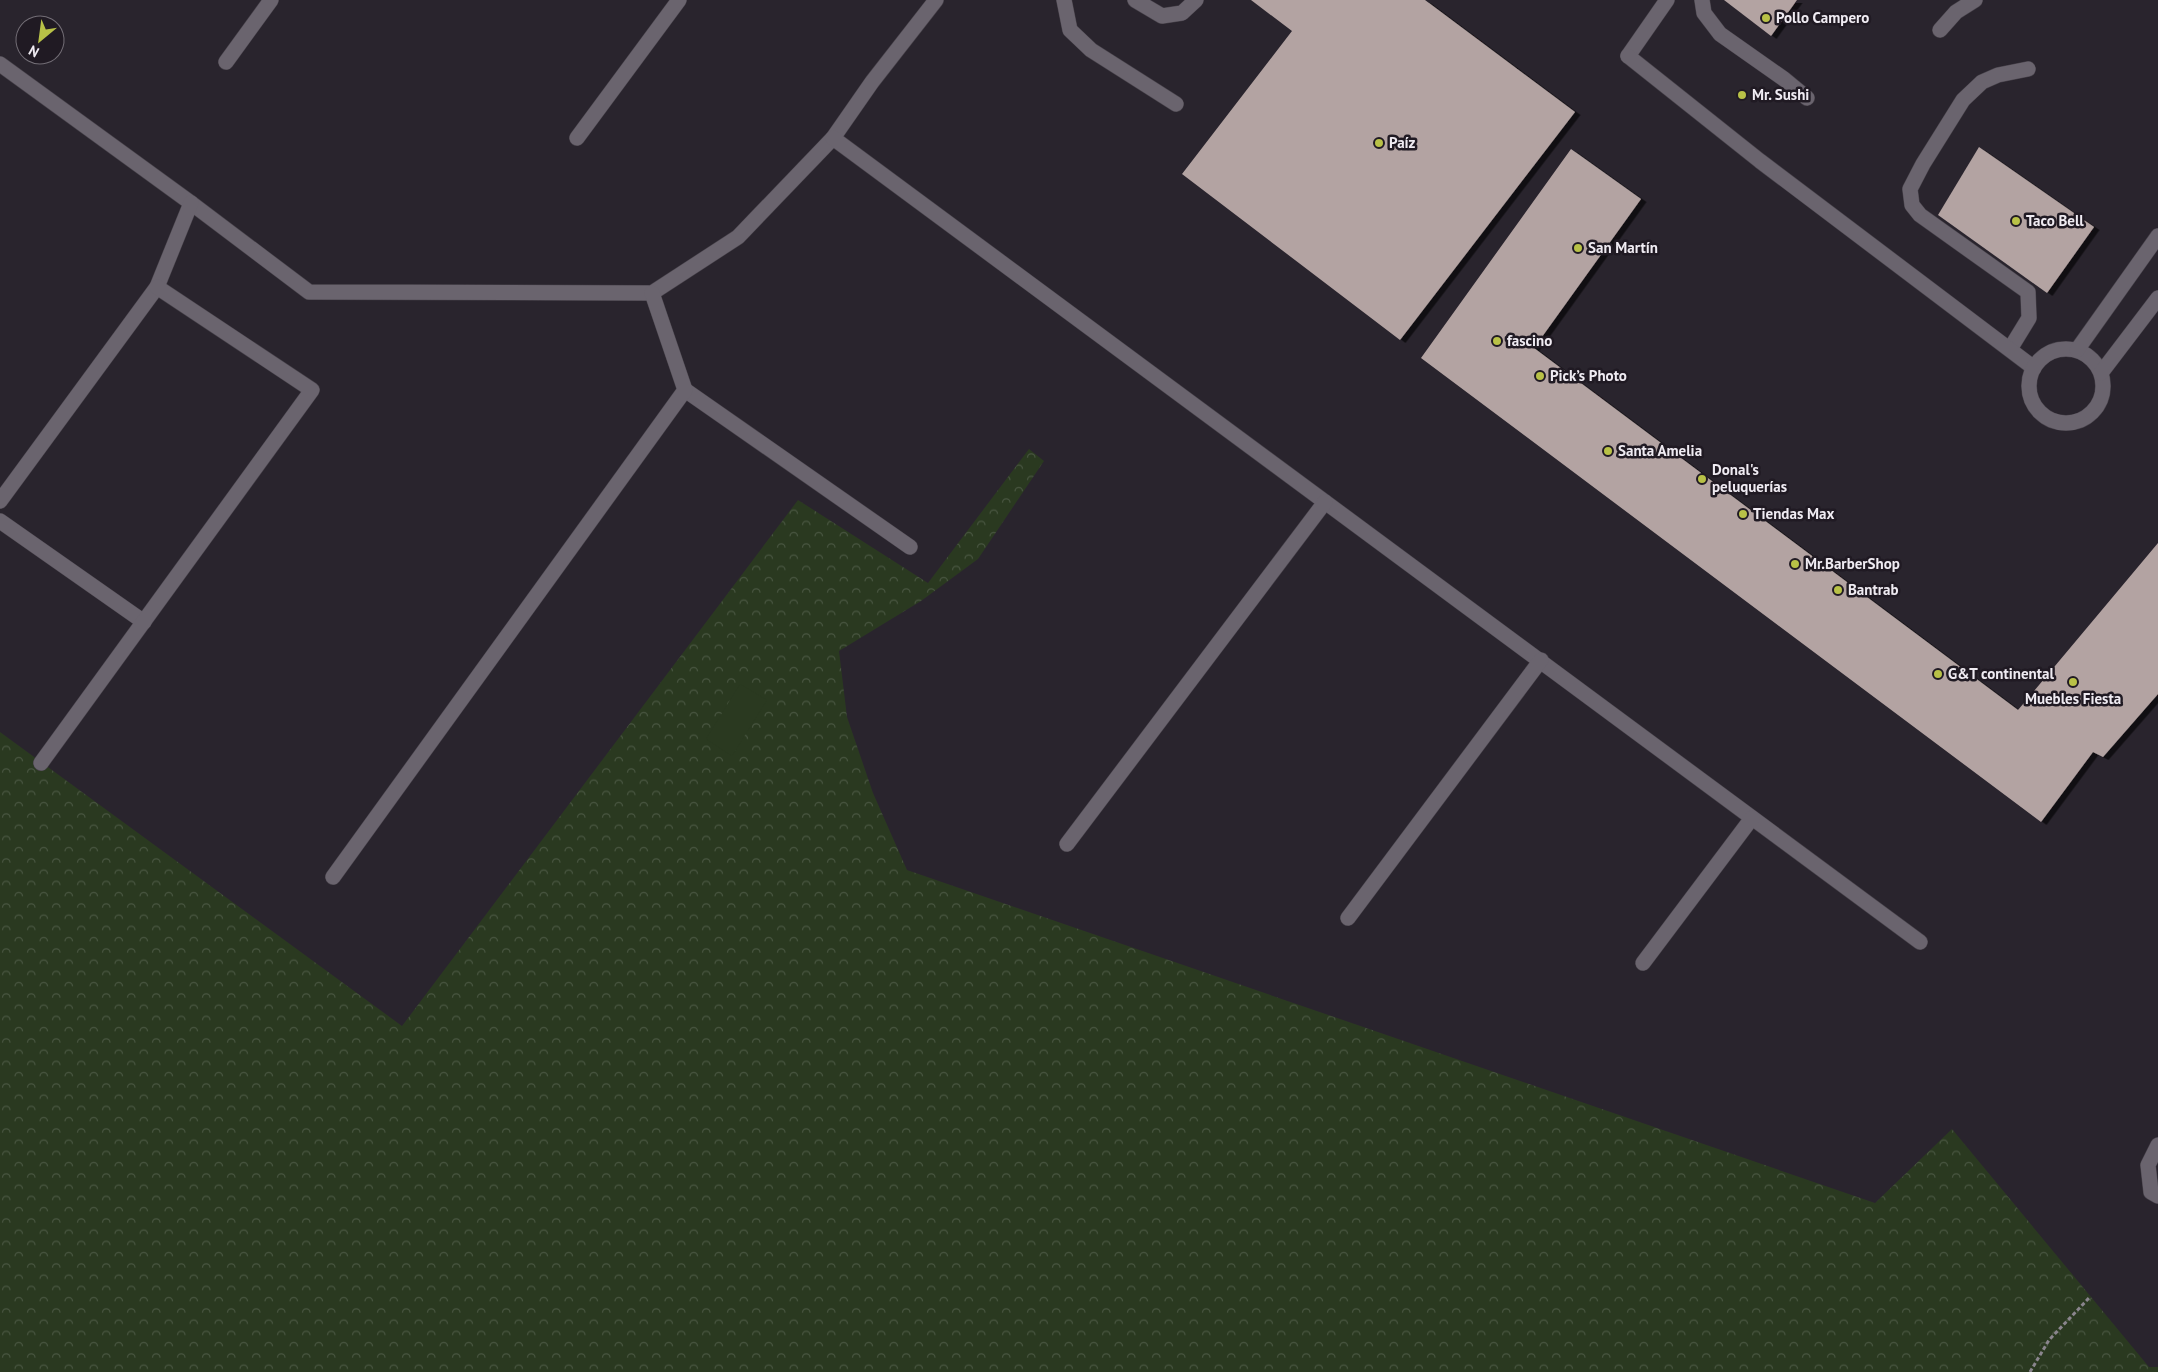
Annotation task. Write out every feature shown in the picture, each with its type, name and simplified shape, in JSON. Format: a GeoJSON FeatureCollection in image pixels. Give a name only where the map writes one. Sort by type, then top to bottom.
{"type":"FeatureCollection","features":[{"type":"Feature","properties":{"kind":"street"},"geometry":{"type":"LineString","coordinates":[[226,62],[271,0]]}},
{"type":"Feature","properties":{"kind":"street"},"geometry":{"type":"LineString","coordinates":[[577,138],[679,0]]}},
{"type":"Feature","properties":{"kind":"street"},"geometry":{"type":"LineString","coordinates":[[0,64],[191,203],[309,292],[652,292],[738,237],[833,138],[872,82],[936,0]]}},
{"type":"Feature","properties":{"kind":"street"},"geometry":{"type":"LineString","coordinates":[[1064,0],[1070,30],[1091,50],[1176,104]]}},
{"type":"Feature","properties":{"kind":"street"},"geometry":{"type":"LineString","coordinates":[[1135,0],[1162,16],[1182,13],[1196,0]]}},
{"type":"Feature","properties":{"kind":"street"},"geometry":{"type":"LineString","coordinates":[[1667,0],[1628,56],[1760,161],[2034,368]]}},
{"type":"Feature","properties":{"kind":"street"},"geometry":{"type":"LineString","coordinates":[[1702,0],[1704,13],[1720,34],[1808,98]]}},
{"type":"Feature","properties":{"kind":"street"},"geometry":{"type":"LineString","coordinates":[[1940,30],[1956,12],[1975,0]]}},
{"type":"Feature","properties":{"kind":"street"},"geometry":{"type":"LineString","coordinates":[[2010,349],[2029,318],[2028,292],[1920,215],[1912,205],[1910,190],[1923,164],[1963,100],[1982,82],[1998,75],[2028,69]]}},
{"type":"Feature","properties":{"kind":"street"},"geometry":{"type":"LineString","coordinates":[[833,138],[1920,942]]}},
{"type":"Feature","properties":{"kind":"street"},"geometry":{"type":"LineString","coordinates":[[0,500],[157,287],[191,203]]}},
{"type":"Feature","properties":{"kind":"street"},"geometry":{"type":"LineString","coordinates":[[2077,350],[2158,236]]}},
{"type":"Feature","properties":{"kind":"street"},"geometry":{"type":"LineString","coordinates":[[41,763],[312,390],[157,287]]}},
{"type":"Feature","properties":{"kind":"street"},"geometry":{"type":"LineString","coordinates":[[652,292],[685,390],[910,547]]}},
{"type":"Feature","properties":{"kind":"street"},"geometry":{"type":"LineString","coordinates":[[2101,373],[2158,298]]}},
{"type":"Feature","properties":{"kind":"street"},"geometry":{"type":"LineString","coordinates":[[2064,349],[2077,350],[2091,359],[2101,373],[2104,385],[2102,398],[2087,417],[2076,422],[2063,423],[2052,420],[2041,413],[2033,403],[2030,379],[2034,368],[2042,358],[2052,351],[2064,349]]}},
{"type":"Feature","properties":{"kind":"street"},"geometry":{"type":"LineString","coordinates":[[333,877],[685,390]]}},
{"type":"Feature","properties":{"kind":"street"},"geometry":{"type":"LineString","coordinates":[[1067,844],[1325,502]]}},
{"type":"Feature","properties":{"kind":"street"},"geometry":{"type":"LineString","coordinates":[[0,521],[144,622]]}},
{"type":"Feature","properties":{"kind":"street"},"geometry":{"type":"LineString","coordinates":[[1348,918],[1541,660]]}},
{"type":"Feature","properties":{"kind":"street"},"geometry":{"type":"LineString","coordinates":[[1643,963],[1752,818]]}},
{"type":"Feature","properties":{"kind":"street"},"geometry":{"type":"LineString","coordinates":[[2158,1145],[2148,1165],[2151,1192],[2158,1196]]}},
{"type":"Feature","properties":{"kind":"path"},"geometry":{"type":"LineString","coordinates":[[2030,1372],[2049,1340],[2089,1298]]}},
{"type":"Feature","properties":{"kind":"green space"},"geometry":{"type":"Polygon","coordinates":[[[1029,449],[1044,461],[978,559],[921,601],[839,651],[847,717],[873,793],[907,870],[1875,1203],[1952,1129],[2149,1367],[2158,1367],[2158,1372],[0,1372],[0,732],[402,1026],[798,500],[928,583],[1029,449]]]}},
{"type":"Feature","properties":{"kind":"green space"},"geometry":{"type":"Polygon","coordinates":[[[740,684],[767,700],[732,756],[706,739],[740,684]]]}},
{"type":"Feature","properties":{"kind":"building","name":"Paíz"},"geometry":{"type":"Polygon","coordinates":[[[1251,0],[1425,0],[1575,112],[1400,340],[1182,174],[1292,31],[1251,0]]]}},
{"type":"Feature","properties":{"kind":"building","name":"Pollo Campero"},"geometry":{"type":"Polygon","coordinates":[[[1724,0],[1797,0],[1771,36],[1724,0]]]}},
{"type":"Feature","properties":{"kind":"building","name":"Taco Bell"},"geometry":{"type":"Polygon","coordinates":[[[1979,147],[2094,227],[2047,293],[1938,215],[1979,147]]]}},
{"type":"Feature","properties":{"kind":"building","name":"Santa Amelia"},"geometry":{"type":"Polygon","coordinates":[[[1571,149],[1641,199],[1534,348],[2018,710],[2158,543],[2158,694],[2103,757],[2093,752],[2041,822],[1421,358],[1571,149]]]}},
{"type":"Feature","properties":{"kind":"place","name":"Pollo Campero"},"geometry":{"type":"Point","coordinates":[1766,18]}},
{"type":"Feature","properties":{"kind":"place","name":"Mr. Sushi"},"geometry":{"type":"Point","coordinates":[1742,95]}},
{"type":"Feature","properties":{"kind":"place","name":"Paíz"},"geometry":{"type":"Point","coordinates":[1379,143]}},
{"type":"Feature","properties":{"kind":"place","name":"Taco Bell"},"geometry":{"type":"Point","coordinates":[2016,221]}},
{"type":"Feature","properties":{"kind":"place","name":"San Martín"},"geometry":{"type":"Point","coordinates":[1578,248]}},
{"type":"Feature","properties":{"kind":"place","name":"fascino"},"geometry":{"type":"Point","coordinates":[1497,341]}},
{"type":"Feature","properties":{"kind":"place","name":"Pick’s Photo"},"geometry":{"type":"Point","coordinates":[1540,376]}},
{"type":"Feature","properties":{"kind":"place","name":"Santa Amelia"},"geometry":{"type":"Point","coordinates":[1608,451]}},
{"type":"Feature","properties":{"kind":"place","name":"Donal's peluquerías"},"geometry":{"type":"Point","coordinates":[1702,479]}},
{"type":"Feature","properties":{"kind":"place","name":"Tiendas Max"},"geometry":{"type":"Point","coordinates":[1743,514]}},
{"type":"Feature","properties":{"kind":"place","name":"Mr.BarberShop"},"geometry":{"type":"Point","coordinates":[1795,564]}},
{"type":"Feature","properties":{"kind":"place","name":"Bantrab"},"geometry":{"type":"Point","coordinates":[1838,590]}},
{"type":"Feature","properties":{"kind":"place","name":"G&T continental"},"geometry":{"type":"Point","coordinates":[1938,674]}},
{"type":"Feature","properties":{"kind":"place","name":"Muebles Fiesta"},"geometry":{"type":"Point","coordinates":[2073,682]}}]}
